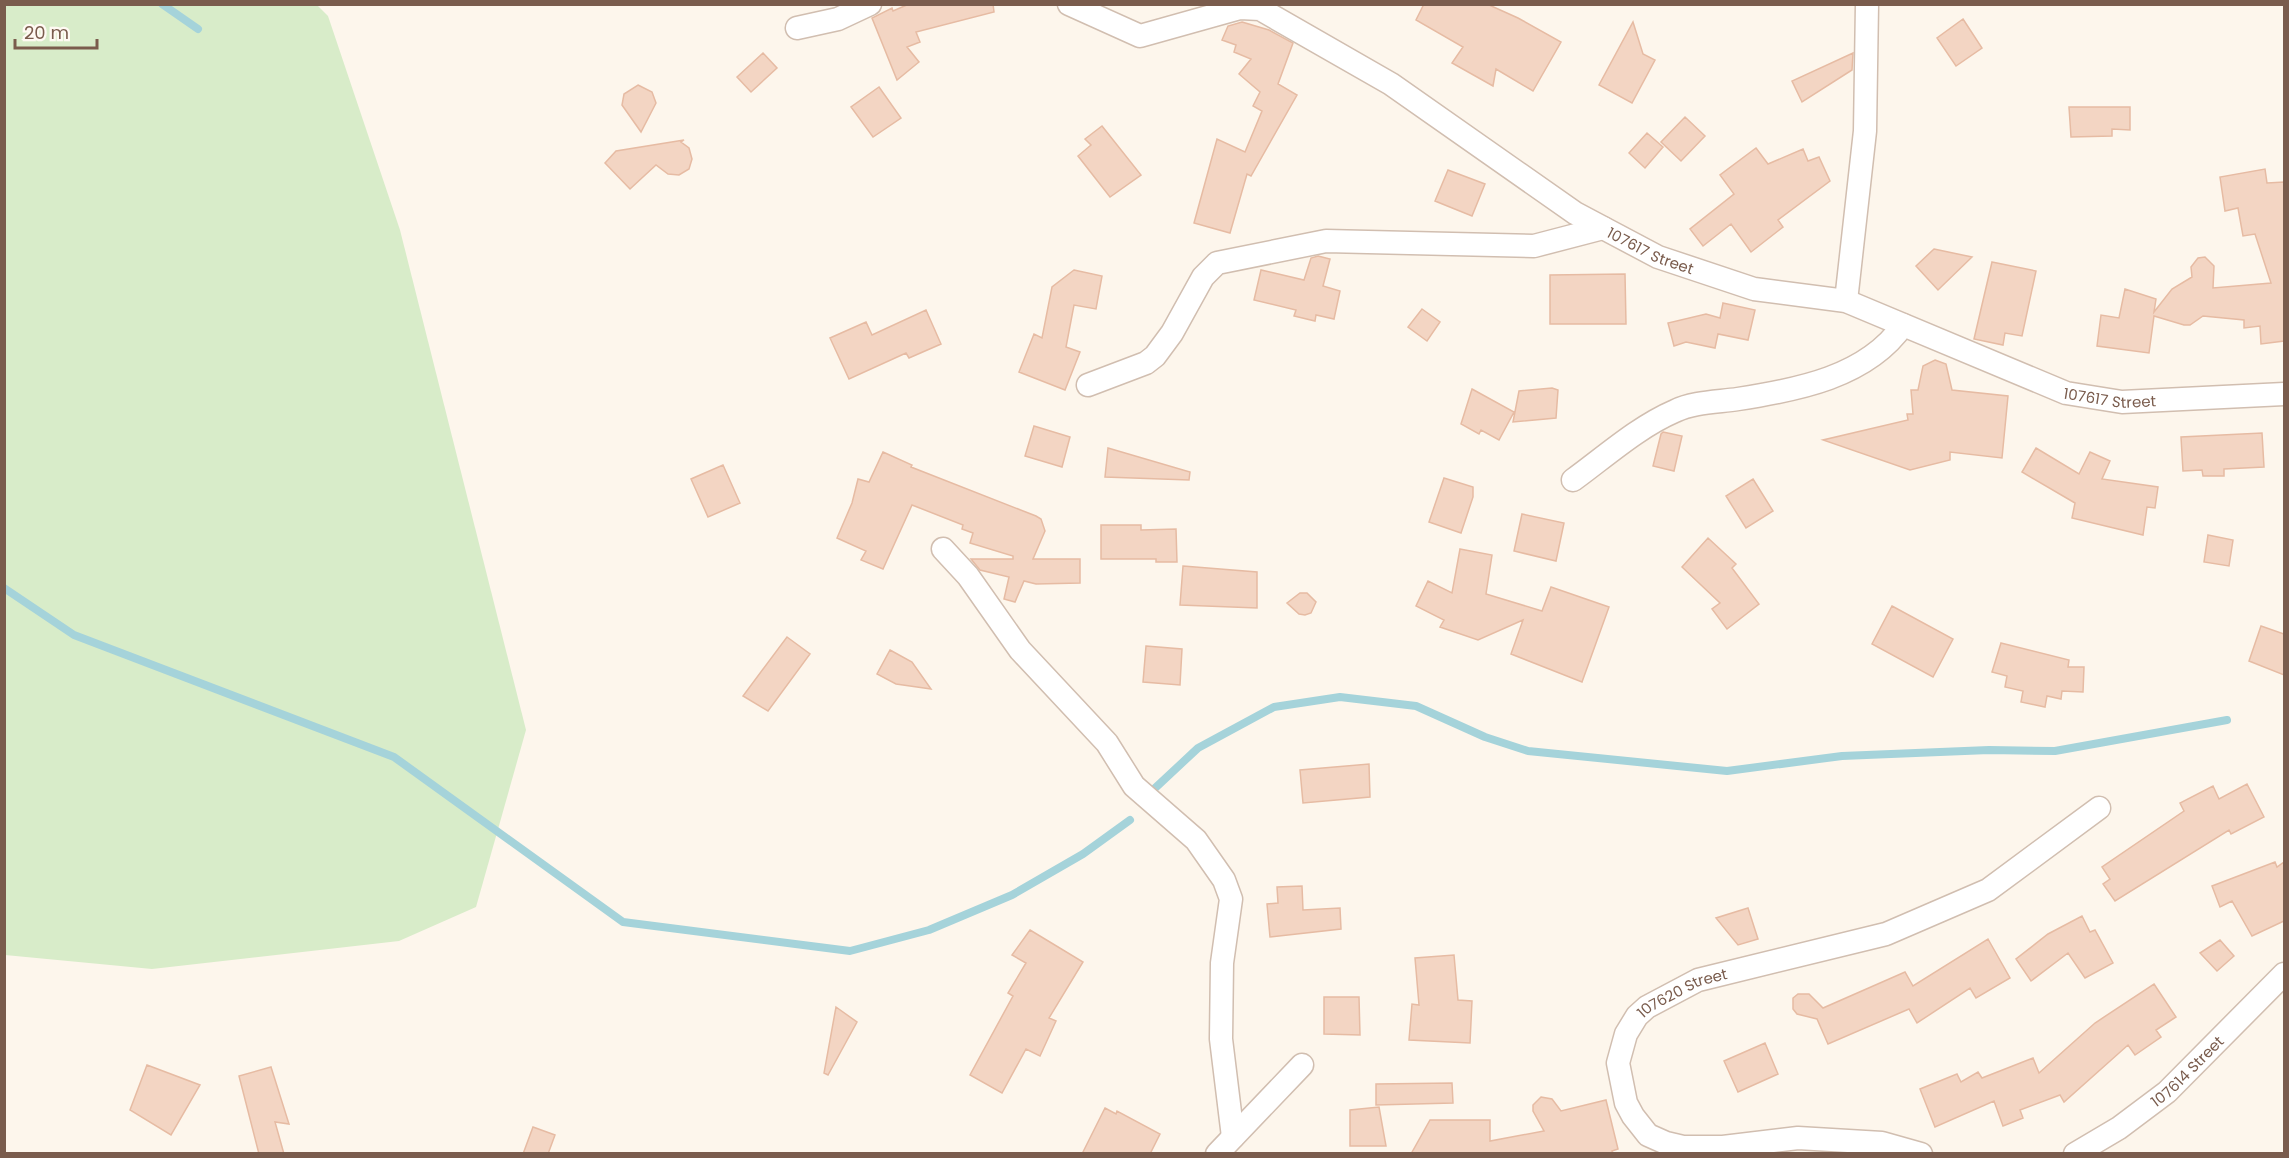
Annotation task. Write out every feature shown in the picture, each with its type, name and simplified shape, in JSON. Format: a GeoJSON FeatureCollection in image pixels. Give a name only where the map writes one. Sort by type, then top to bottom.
{"type":"FeatureCollection","features":[{"type":"Feature","properties":{"kind":"street"},"geometry":{"type":"LineString","coordinates":[[797,28],[838,19],[870,4]]}},
{"type":"Feature","properties":{"kind":"street","name":"107617 Street"},"geometry":{"type":"LineString","coordinates":[[1069,4],[1140,36],[1240,9],[1260,9],[1392,84],[1565,207],[1658,257],[1754,289],[1846,302],[2066,393],[2122,402],[2284,394]]}},
{"type":"Feature","properties":{"kind":"street"},"geometry":{"type":"LineString","coordinates":[[1846,302],[1865,131],[1867,4]]}},
{"type":"Feature","properties":{"kind":"street"},"geometry":{"type":"LineString","coordinates":[[1088,385],[1146,363],[1155,356],[1172,333],[1203,277],[1217,263],[1326,241],[1534,246],[1603,228]]}},
{"type":"Feature","properties":{"kind":"street"},"geometry":{"type":"LineString","coordinates":[[1573,480],[1652,423],[1677,410],[1761,396],[1843,373],[1881,352],[1903,325]]}},
{"type":"Feature","properties":{"kind":"street"},"geometry":{"type":"LineString","coordinates":[[943,549],[968,576],[1020,650],[1107,743],[1134,786],[1196,840],[1224,880],[1231,899],[1222,963],[1221,1039],[1233,1137]]}},
{"type":"Feature","properties":{"kind":"street","name":"107620 Street"},"geometry":{"type":"LineString","coordinates":[[1921,1154],[1882,1143],[1798,1138],[1723,1147],[1683,1147],[1665,1143],[1648,1135],[1626,1103],[1618,1063],[1626,1034],[1636,1016],[1647,1007],[1698,980],[1886,934],[1988,890],[2099,808]]}},
{"type":"Feature","properties":{"kind":"street","name":"107614 Street"},"geometry":{"type":"LineString","coordinates":[[2075,1154],[2119,1128],[2167,1092],[2284,974]]}},
{"type":"Feature","properties":{"kind":"street"},"geometry":{"type":"LineString","coordinates":[[1217,1154],[1302,1065]]}},
{"type":"Feature","properties":{"kind":"green space"},"geometry":{"type":"Polygon","coordinates":[[[5,5],[317,5],[328,16],[400,230],[526,730],[476,907],[399,941],[152,969],[5,955],[5,5]]]}},
{"type":"Feature","properties":{"kind":"building"},"geometry":{"type":"Polygon","coordinates":[[[909,4],[993,4],[994,12],[916,32],[920,42],[907,47],[919,62],[897,80],[872,18],[892,8],[893,11],[909,4]]]}},
{"type":"Feature","properties":{"kind":"building"},"geometry":{"type":"Polygon","coordinates":[[[1424,4],[1487,4],[1561,42],[1533,91],[1496,69],[1493,86],[1452,63],[1463,47],[1416,20],[1424,4]]]}},
{"type":"Feature","properties":{"kind":"building"},"geometry":{"type":"Polygon","coordinates":[[[1963,19],[1982,48],[1956,66],[1937,38],[1963,19]]]}},
{"type":"Feature","properties":{"kind":"building"},"geometry":{"type":"Polygon","coordinates":[[[1242,22],[1269,30],[1293,43],[1278,84],[1297,95],[1251,176],[1247,174],[1230,233],[1194,223],[1217,139],[1245,152],[1262,111],[1253,106],[1260,92],[1239,74],[1251,59],[1234,52],[1236,45],[1222,40],[1228,26],[1242,22]]]}},
{"type":"Feature","properties":{"kind":"building"},"geometry":{"type":"Polygon","coordinates":[[[1633,22],[1643,54],[1655,60],[1632,103],[1599,85],[1633,22]]]}},
{"type":"Feature","properties":{"kind":"building"},"geometry":{"type":"Polygon","coordinates":[[[763,53],[777,68],[751,92],[737,77],[763,53]]]}},
{"type":"Feature","properties":{"kind":"building"},"geometry":{"type":"Polygon","coordinates":[[[1853,53],[1852,70],[1802,102],[1792,81],[1853,53]]]}},
{"type":"Feature","properties":{"kind":"building"},"geometry":{"type":"Polygon","coordinates":[[[638,85],[652,92],[656,103],[641,132],[622,105],[624,94],[638,85]]]}},
{"type":"Feature","properties":{"kind":"building"},"geometry":{"type":"Polygon","coordinates":[[[879,87],[901,118],[873,137],[851,107],[879,87]]]}},
{"type":"Feature","properties":{"kind":"building"},"geometry":{"type":"Polygon","coordinates":[[[2069,107],[2130,107],[2130,130],[2112,129],[2112,136],[2071,137],[2069,107]]]}},
{"type":"Feature","properties":{"kind":"building"},"geometry":{"type":"Polygon","coordinates":[[[1685,117],[1705,136],[1681,161],[1661,142],[1685,117]]]}},
{"type":"Feature","properties":{"kind":"building"},"geometry":{"type":"Polygon","coordinates":[[[1102,126],[1141,175],[1110,197],[1078,156],[1091,145],[1085,139],[1102,126]]]}},
{"type":"Feature","properties":{"kind":"building"},"geometry":{"type":"Polygon","coordinates":[[[1647,133],[1663,147],[1645,168],[1629,153],[1647,133]]]}},
{"type":"Feature","properties":{"kind":"building"},"geometry":{"type":"Polygon","coordinates":[[[684,140],[681,142],[689,148],[692,159],[689,169],[679,175],[668,174],[656,165],[630,189],[605,163],[616,151],[684,140]]]}},
{"type":"Feature","properties":{"kind":"building"},"geometry":{"type":"Polygon","coordinates":[[[1756,148],[1768,164],[1803,149],[1808,161],[1819,157],[1830,181],[1778,220],[1783,227],[1751,252],[1731,224],[1703,246],[1690,229],[1734,194],[1720,175],[1756,148]]]}},
{"type":"Feature","properties":{"kind":"building"},"geometry":{"type":"Polygon","coordinates":[[[2265,169],[2267,183],[2284,182],[2284,341],[2261,344],[2260,326],[2244,328],[2244,320],[2203,316],[2190,325],[2184,325],[2154,316],[2149,353],[2097,346],[2101,315],[2119,318],[2125,289],[2156,299],[2154,312],[2172,289],[2192,277],[2191,267],[2198,258],[2205,257],[2214,266],[2213,288],[2271,283],[2255,234],[2243,236],[2238,208],[2225,211],[2220,177],[2265,169]]]}},
{"type":"Feature","properties":{"kind":"building"},"geometry":{"type":"Polygon","coordinates":[[[1448,170],[1485,184],[1472,216],[1435,201],[1448,170]]]}},
{"type":"Feature","properties":{"kind":"building"},"geometry":{"type":"Polygon","coordinates":[[[1934,249],[1972,257],[1938,290],[1916,266],[1934,249]]]}},
{"type":"Feature","properties":{"kind":"building"},"geometry":{"type":"Polygon","coordinates":[[[1318,256],[1330,259],[1323,286],[1340,291],[1334,319],[1316,315],[1315,321],[1294,316],[1296,310],[1254,300],[1261,270],[1304,280],[1311,258],[1318,256]]]}},
{"type":"Feature","properties":{"kind":"building"},"geometry":{"type":"Polygon","coordinates":[[[1992,262],[2036,271],[2022,336],[2005,333],[2003,345],[1974,339],[1992,262]]]}},
{"type":"Feature","properties":{"kind":"building"},"geometry":{"type":"Polygon","coordinates":[[[1074,270],[1102,276],[1096,309],[1074,305],[1066,347],[1080,352],[1065,390],[1019,372],[1034,334],[1042,338],[1052,287],[1074,270]]]}},
{"type":"Feature","properties":{"kind":"building"},"geometry":{"type":"Polygon","coordinates":[[[1625,274],[1626,324],[1550,324],[1550,275],[1625,274]]]}},
{"type":"Feature","properties":{"kind":"building"},"geometry":{"type":"Polygon","coordinates":[[[1723,303],[1755,310],[1748,340],[1718,334],[1715,348],[1686,342],[1674,346],[1668,323],[1706,314],[1720,318],[1723,303]]]}},
{"type":"Feature","properties":{"kind":"building"},"geometry":{"type":"Polygon","coordinates":[[[1422,309],[1440,322],[1427,341],[1408,327],[1422,309]]]}},
{"type":"Feature","properties":{"kind":"building"},"geometry":{"type":"Polygon","coordinates":[[[926,310],[941,344],[909,358],[906,353],[849,379],[830,338],[866,322],[872,335],[926,310]]]}},
{"type":"Feature","properties":{"kind":"building"},"geometry":{"type":"Polygon","coordinates":[[[1935,360],[1946,364],[1952,390],[2008,396],[2002,458],[1950,452],[1950,460],[1910,470],[1823,440],[1908,420],[1907,414],[1913,414],[1911,390],[1918,390],[1923,366],[1935,360]]]}},
{"type":"Feature","properties":{"kind":"building"},"geometry":{"type":"Polygon","coordinates":[[[1552,388],[1558,390],[1556,418],[1513,422],[1519,391],[1552,388]]]}},
{"type":"Feature","properties":{"kind":"building"},"geometry":{"type":"Polygon","coordinates":[[[1472,389],[1514,412],[1499,440],[1481,430],[1479,434],[1461,424],[1472,389]]]}},
{"type":"Feature","properties":{"kind":"building"},"geometry":{"type":"Polygon","coordinates":[[[1034,426],[1070,437],[1062,467],[1025,456],[1034,426]]]}},
{"type":"Feature","properties":{"kind":"building"},"geometry":{"type":"Polygon","coordinates":[[[1663,432],[1682,436],[1674,471],[1653,466],[1663,432]]]}},
{"type":"Feature","properties":{"kind":"building"},"geometry":{"type":"Polygon","coordinates":[[[2262,433],[2264,467],[2224,469],[2224,476],[2203,476],[2202,470],[2183,471],[2181,437],[2262,433]]]}},
{"type":"Feature","properties":{"kind":"building"},"geometry":{"type":"Polygon","coordinates":[[[1108,448],[1190,472],[1189,480],[1105,477],[1108,448]]]}},
{"type":"Feature","properties":{"kind":"building"},"geometry":{"type":"Polygon","coordinates":[[[2036,448],[2079,474],[2090,452],[2110,461],[2102,479],[2158,487],[2155,508],[2147,507],[2143,535],[2072,518],[2075,503],[2022,472],[2036,448]]]}},
{"type":"Feature","properties":{"kind":"building"},"geometry":{"type":"Polygon","coordinates":[[[883,452],[912,465],[911,467],[1041,519],[1045,531],[1033,559],[1080,559],[1080,583],[1036,584],[1024,581],[1015,602],[1004,599],[1009,577],[980,570],[971,559],[1013,559],[1013,556],[970,543],[973,533],[962,529],[963,525],[912,505],[883,569],[861,560],[866,551],[837,538],[852,503],[858,479],[869,482],[883,452]]]}},
{"type":"Feature","properties":{"kind":"building"},"geometry":{"type":"Polygon","coordinates":[[[723,465],[740,503],[708,517],[691,479],[723,465]]]}},
{"type":"Feature","properties":{"kind":"building"},"geometry":{"type":"Polygon","coordinates":[[[1444,478],[1473,487],[1473,497],[1461,533],[1429,522],[1444,478]]]}},
{"type":"Feature","properties":{"kind":"building"},"geometry":{"type":"Polygon","coordinates":[[[1753,479],[1773,511],[1746,528],[1726,496],[1753,479]]]}},
{"type":"Feature","properties":{"kind":"building"},"geometry":{"type":"Polygon","coordinates":[[[1522,514],[1564,523],[1556,561],[1514,551],[1522,514]]]}},
{"type":"Feature","properties":{"kind":"building"},"geometry":{"type":"Polygon","coordinates":[[[1101,525],[1141,525],[1141,530],[1176,529],[1177,562],[1156,562],[1156,559],[1101,559],[1101,525]]]}},
{"type":"Feature","properties":{"kind":"building"},"geometry":{"type":"Polygon","coordinates":[[[2208,535],[2233,540],[2229,566],[2204,562],[2208,535]]]}},
{"type":"Feature","properties":{"kind":"building"},"geometry":{"type":"Polygon","coordinates":[[[1708,538],[1736,564],[1732,568],[1759,604],[1727,629],[1712,609],[1720,603],[1682,567],[1708,538]]]}},
{"type":"Feature","properties":{"kind":"building"},"geometry":{"type":"Polygon","coordinates":[[[1460,549],[1492,555],[1486,594],[1542,611],[1551,587],[1609,607],[1582,682],[1511,654],[1523,620],[1478,640],[1440,627],[1444,620],[1416,606],[1428,581],[1452,593],[1460,549]]]}},
{"type":"Feature","properties":{"kind":"building"},"geometry":{"type":"Polygon","coordinates":[[[1183,566],[1257,572],[1257,608],[1180,605],[1183,566]]]}},
{"type":"Feature","properties":{"kind":"building"},"geometry":{"type":"Polygon","coordinates":[[[1300,593],[1307,593],[1316,602],[1311,613],[1299,614],[1287,603],[1300,593]]]}},
{"type":"Feature","properties":{"kind":"building"},"geometry":{"type":"Polygon","coordinates":[[[1892,606],[1953,639],[1933,677],[1872,644],[1892,606]]]}},
{"type":"Feature","properties":{"kind":"building"},"geometry":{"type":"Polygon","coordinates":[[[2261,626],[2284,634],[2284,675],[2249,661],[2261,626]]]}},
{"type":"Feature","properties":{"kind":"building"},"geometry":{"type":"Polygon","coordinates":[[[787,637],[810,654],[768,711],[743,696],[787,637]]]}},
{"type":"Feature","properties":{"kind":"building"},"geometry":{"type":"Polygon","coordinates":[[[2001,643],[2069,660],[2068,667],[2084,667],[2083,692],[2062,691],[2061,699],[2047,696],[2045,707],[2021,702],[2023,691],[2005,687],[2007,676],[1992,672],[2001,643]]]}},
{"type":"Feature","properties":{"kind":"building"},"geometry":{"type":"Polygon","coordinates":[[[1146,646],[1182,649],[1180,685],[1143,682],[1146,646]]]}},
{"type":"Feature","properties":{"kind":"building"},"geometry":{"type":"Polygon","coordinates":[[[890,650],[912,662],[931,689],[896,684],[877,674],[890,650]]]}},
{"type":"Feature","properties":{"kind":"building"},"geometry":{"type":"Polygon","coordinates":[[[1369,764],[1370,797],[1303,803],[1300,770],[1369,764]]]}},
{"type":"Feature","properties":{"kind":"building"},"geometry":{"type":"Polygon","coordinates":[[[2247,784],[2264,817],[2231,834],[2229,830],[2115,901],[2103,884],[2110,879],[2102,867],[2184,811],[2180,803],[2213,786],[2219,799],[2247,784]]]}},
{"type":"Feature","properties":{"kind":"building"},"geometry":{"type":"Polygon","coordinates":[[[2275,862],[2277,867],[2284,862],[2284,921],[2252,936],[2232,901],[2220,907],[2212,886],[2275,862]]]}},
{"type":"Feature","properties":{"kind":"building"},"geometry":{"type":"Polygon","coordinates":[[[1302,886],[1303,910],[1340,908],[1341,929],[1270,937],[1267,904],[1278,903],[1277,887],[1302,886]]]}},
{"type":"Feature","properties":{"kind":"building"},"geometry":{"type":"Polygon","coordinates":[[[1748,908],[1758,939],[1738,945],[1716,918],[1748,908]]]}},
{"type":"Feature","properties":{"kind":"building"},"geometry":{"type":"Polygon","coordinates":[[[2082,916],[2090,932],[2095,930],[2113,963],[2085,978],[2068,953],[2031,981],[2016,959],[2048,934],[2082,916]]]}},
{"type":"Feature","properties":{"kind":"building"},"geometry":{"type":"Polygon","coordinates":[[[1030,930],[1083,962],[1049,1018],[1056,1021],[1040,1056],[1026,1049],[1002,1093],[970,1075],[1013,996],[1008,993],[1026,963],[1012,955],[1030,930]]]}},
{"type":"Feature","properties":{"kind":"building"},"geometry":{"type":"Polygon","coordinates":[[[1988,939],[2010,978],[1976,998],[1970,988],[1917,1023],[1909,1009],[1828,1044],[1817,1019],[1797,1014],[1793,1009],[1793,998],[1798,994],[1809,994],[1823,1008],[1905,972],[1913,986],[1988,939]]]}},
{"type":"Feature","properties":{"kind":"building"},"geometry":{"type":"Polygon","coordinates":[[[2220,940],[2234,956],[2217,971],[2200,953],[2220,940]]]}},
{"type":"Feature","properties":{"kind":"building"},"geometry":{"type":"Polygon","coordinates":[[[1454,955],[1458,1000],[1472,1001],[1470,1043],[1409,1040],[1412,1004],[1419,1005],[1415,958],[1454,955]]]}},
{"type":"Feature","properties":{"kind":"building"},"geometry":{"type":"Polygon","coordinates":[[[2154,984],[2176,1017],[2156,1030],[2161,1037],[2135,1055],[2128,1045],[2064,1102],[2060,1095],[2020,1110],[2023,1118],[2003,1126],[1994,1101],[1935,1127],[1920,1089],[1957,1074],[1961,1082],[1978,1072],[1982,1078],[2033,1058],[2039,1073],[2095,1023],[2154,984]]]}},
{"type":"Feature","properties":{"kind":"building"},"geometry":{"type":"Polygon","coordinates":[[[1324,997],[1359,997],[1360,1035],[1324,1034],[1324,997]]]}},
{"type":"Feature","properties":{"kind":"building"},"geometry":{"type":"Polygon","coordinates":[[[836,1007],[857,1022],[828,1075],[824,1073],[836,1007]]]}},
{"type":"Feature","properties":{"kind":"building"},"geometry":{"type":"Polygon","coordinates":[[[1765,1043],[1778,1074],[1738,1092],[1724,1061],[1765,1043]]]}},
{"type":"Feature","properties":{"kind":"building"},"geometry":{"type":"Polygon","coordinates":[[[147,1065],[200,1085],[171,1135],[130,1110],[147,1065]]]}},
{"type":"Feature","properties":{"kind":"building"},"geometry":{"type":"Polygon","coordinates":[[[271,1067],[289,1124],[275,1122],[284,1154],[259,1154],[239,1076],[271,1067]]]}},
{"type":"Feature","properties":{"kind":"building"},"geometry":{"type":"Polygon","coordinates":[[[1452,1083],[1453,1103],[1376,1105],[1376,1084],[1452,1083]]]}},
{"type":"Feature","properties":{"kind":"building"},"geometry":{"type":"Polygon","coordinates":[[[1541,1097],[1552,1099],[1561,1111],[1606,1100],[1618,1149],[1612,1151],[1613,1154],[1411,1154],[1430,1120],[1490,1120],[1490,1141],[1544,1131],[1533,1111],[1533,1105],[1541,1097]]]}},
{"type":"Feature","properties":{"kind":"building"},"geometry":{"type":"Polygon","coordinates":[[[1379,1107],[1386,1146],[1350,1146],[1350,1110],[1379,1107]]]}},
{"type":"Feature","properties":{"kind":"building"},"geometry":{"type":"Polygon","coordinates":[[[1105,1108],[1116,1114],[1117,1111],[1160,1134],[1150,1154],[1082,1154],[1105,1108]]]}},
{"type":"Feature","properties":{"kind":"building"},"geometry":{"type":"Polygon","coordinates":[[[533,1127],[555,1135],[548,1154],[523,1154],[533,1127]]]}},
{"type":"Feature","properties":{"kind":"waterway"},"geometry":{"type":"LineString","coordinates":[[162,4],[198,29]]}},
{"type":"Feature","properties":{"kind":"waterway"},"geometry":{"type":"LineString","coordinates":[[4,588],[74,635],[394,757],[623,922],[850,951],[929,930],[1012,895],[1083,854],[1130,820]]}},
{"type":"Feature","properties":{"kind":"waterway"},"geometry":{"type":"LineString","coordinates":[[1153,790],[1198,748],[1274,707],[1340,697],[1416,706],[1485,737],[1528,751],[1727,771],[1842,756],[1989,750],[2055,751],[2227,720]]}}]}
